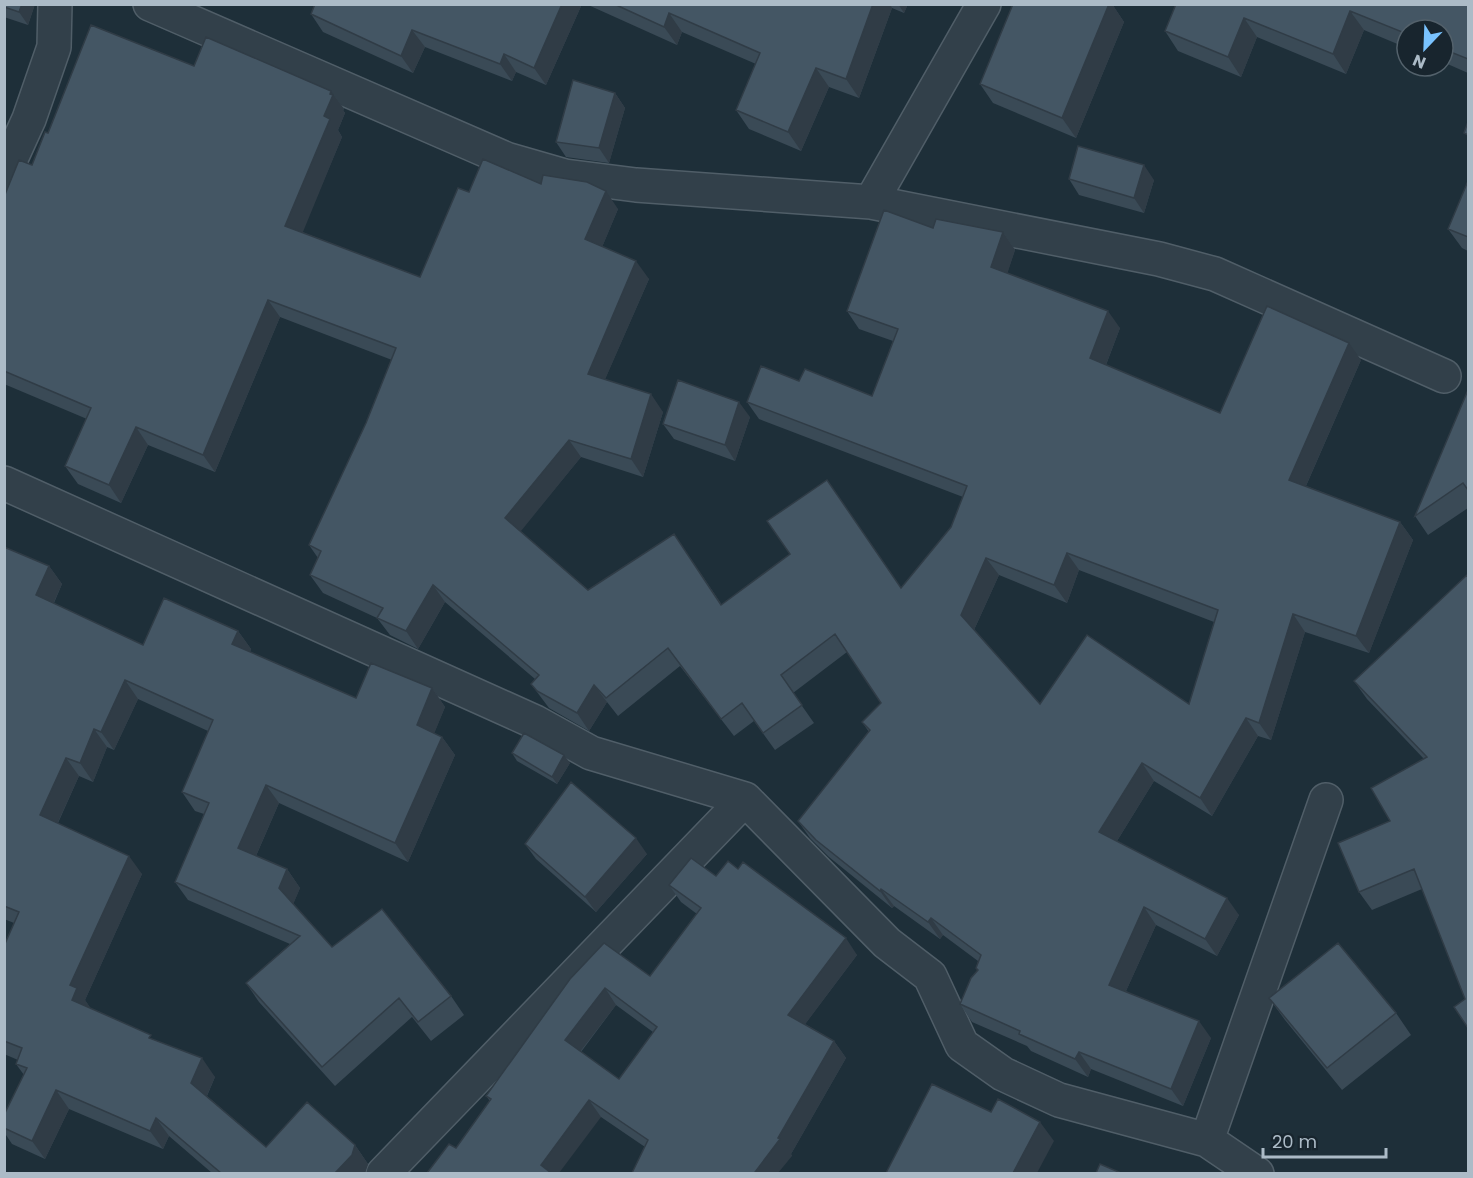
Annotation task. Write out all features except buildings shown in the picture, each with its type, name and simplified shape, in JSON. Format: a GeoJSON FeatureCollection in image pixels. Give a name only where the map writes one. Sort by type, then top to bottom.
{"type":"FeatureCollection","features":[{"type":"Feature","properties":{"kind":"street"},"geometry":{"type":"LineString","coordinates":[[4,174],[29,119],[54,47],[55,4]]}},
{"type":"Feature","properties":{"kind":"street"},"geometry":{"type":"LineString","coordinates":[[150,4],[506,159],[565,177],[636,185],[871,202],[1159,259],[1215,273],[1444,376]]}},
{"type":"Feature","properties":{"kind":"street"},"geometry":{"type":"LineString","coordinates":[[871,202],[984,4]]}},
{"type":"Feature","properties":{"kind":"street"},"geometry":{"type":"LineString","coordinates":[[4,483],[535,722],[591,753],[745,800],[887,943],[930,976],[962,1045],[1003,1074],[1059,1100],[1207,1140],[1257,1173]]}},
{"type":"Feature","properties":{"kind":"street"},"geometry":{"type":"LineString","coordinates":[[383,1173],[745,800]]}},
{"type":"Feature","properties":{"kind":"street"},"geometry":{"type":"LineString","coordinates":[[1207,1140],[1326,800]]}}]}
